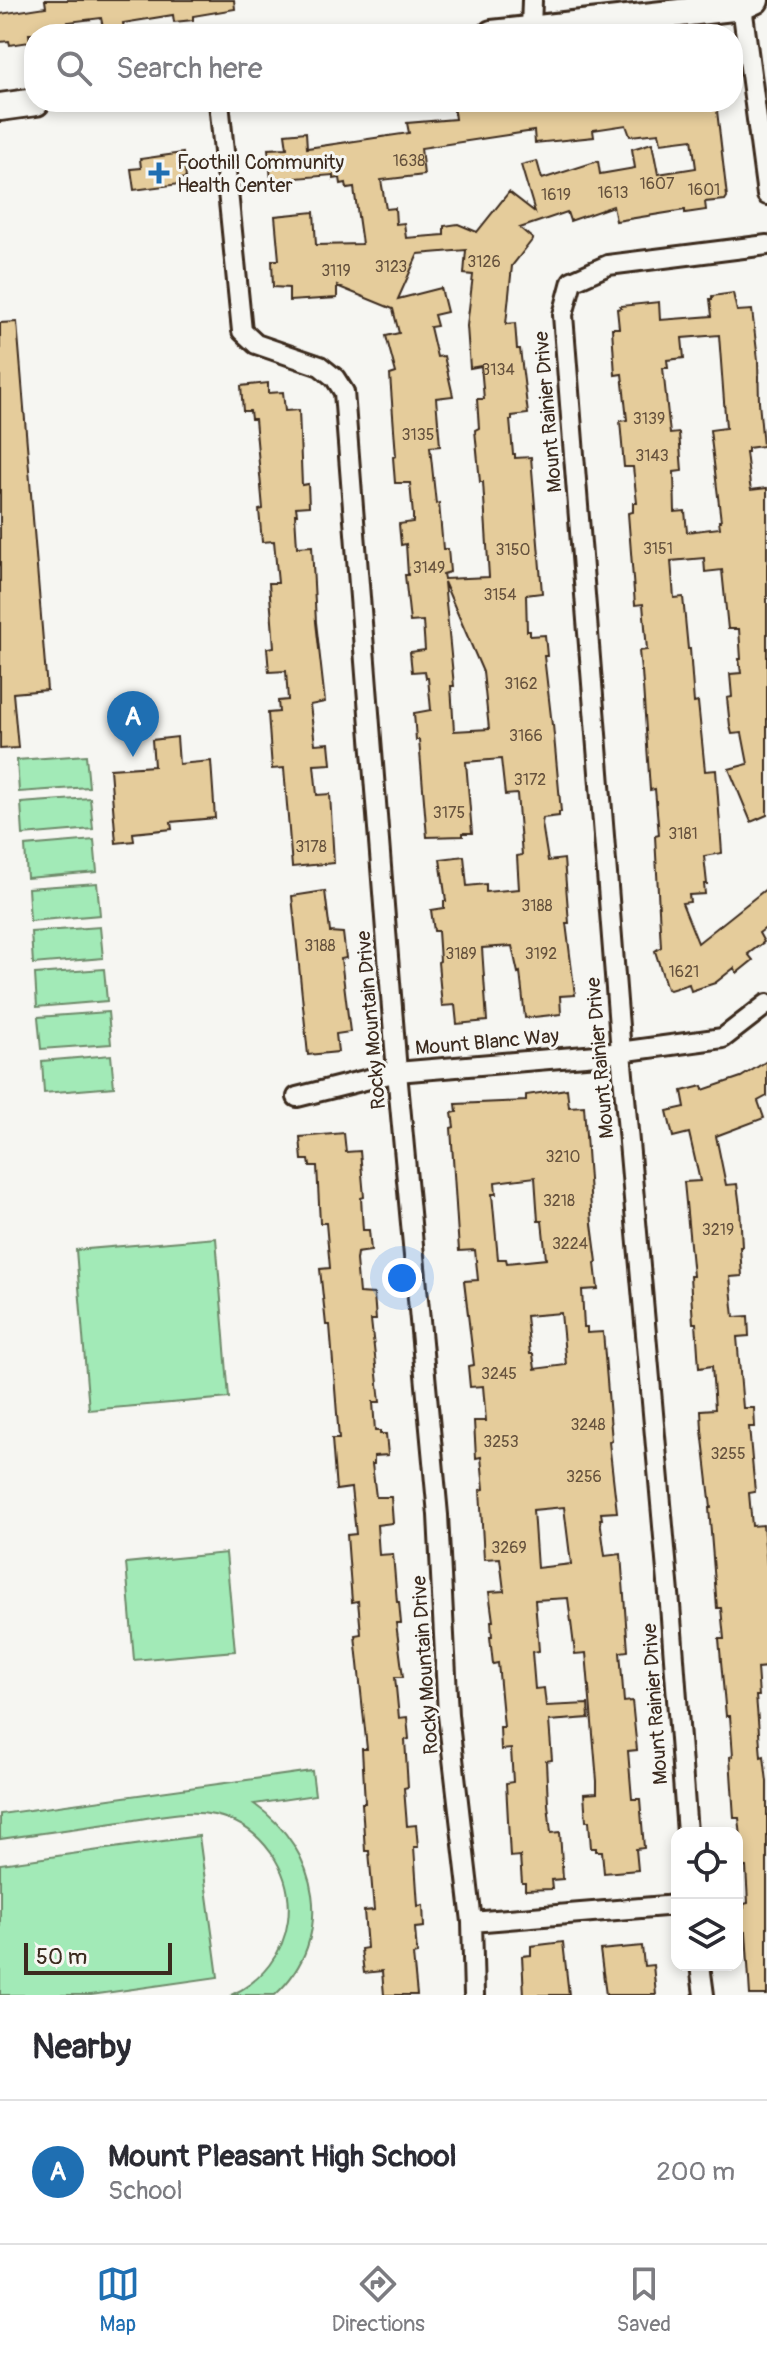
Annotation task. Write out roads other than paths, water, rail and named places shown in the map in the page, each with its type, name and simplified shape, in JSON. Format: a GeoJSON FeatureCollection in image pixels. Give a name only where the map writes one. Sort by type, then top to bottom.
{"type":"FeatureCollection","features":[{"type":"Feature","properties":{"kind":"main road"},"geometry":{"type":"LineString","coordinates":[[573,24],[748,3]]}},
{"type":"Feature","properties":{"kind":"main road"},"geometry":{"type":"LineString","coordinates":[[0,107],[24,104]]}},
{"type":"Feature","properties":{"kind":"street"},"geometry":{"type":"LineString","coordinates":[[531,24],[532,0]]}},
{"type":"Feature","properties":{"kind":"street"},"geometry":{"type":"LineString","coordinates":[[748,3],[767,195]]}},
{"type":"Feature","properties":{"kind":"street","name":"Rocky Mountain Drive"},"geometry":{"type":"LineString","coordinates":[[220,112],[242,331],[256,344],[320,366],[335,378],[344,392],[397,1072],[438,1515],[448,1715],[472,1922],[474,1995]]}},
{"type":"Feature","properties":{"kind":"street","name":"Mount Rainier Drive"},"geometry":{"type":"LineString","coordinates":[[687,1827],[563,315],[572,281],[608,265],[767,245]]}},
{"type":"Feature","properties":{"kind":"street","name":"Mount Blanc Way"},"geometry":{"type":"LineString","coordinates":[[297,1097],[397,1072],[621,1052],[723,1038],[767,1004]]}},
{"type":"Feature","properties":{"kind":"street"},"geometry":{"type":"LineString","coordinates":[[472,1922],[671,1905]]}},
{"type":"Feature","properties":{"kind":"street"},"geometry":{"type":"LineString","coordinates":[[701,1971],[704,1995]]}},
{"type":"Feature","properties":{"kind":"place","name":"Foothill Community Health Center"},"geometry":{"type":"Point","coordinates":[159,173]}},
{"type":"Feature","properties":{"kind":"place","name":"Mount Pleasant High School"},"geometry":{"type":"Point","coordinates":[133,757]}}]}
